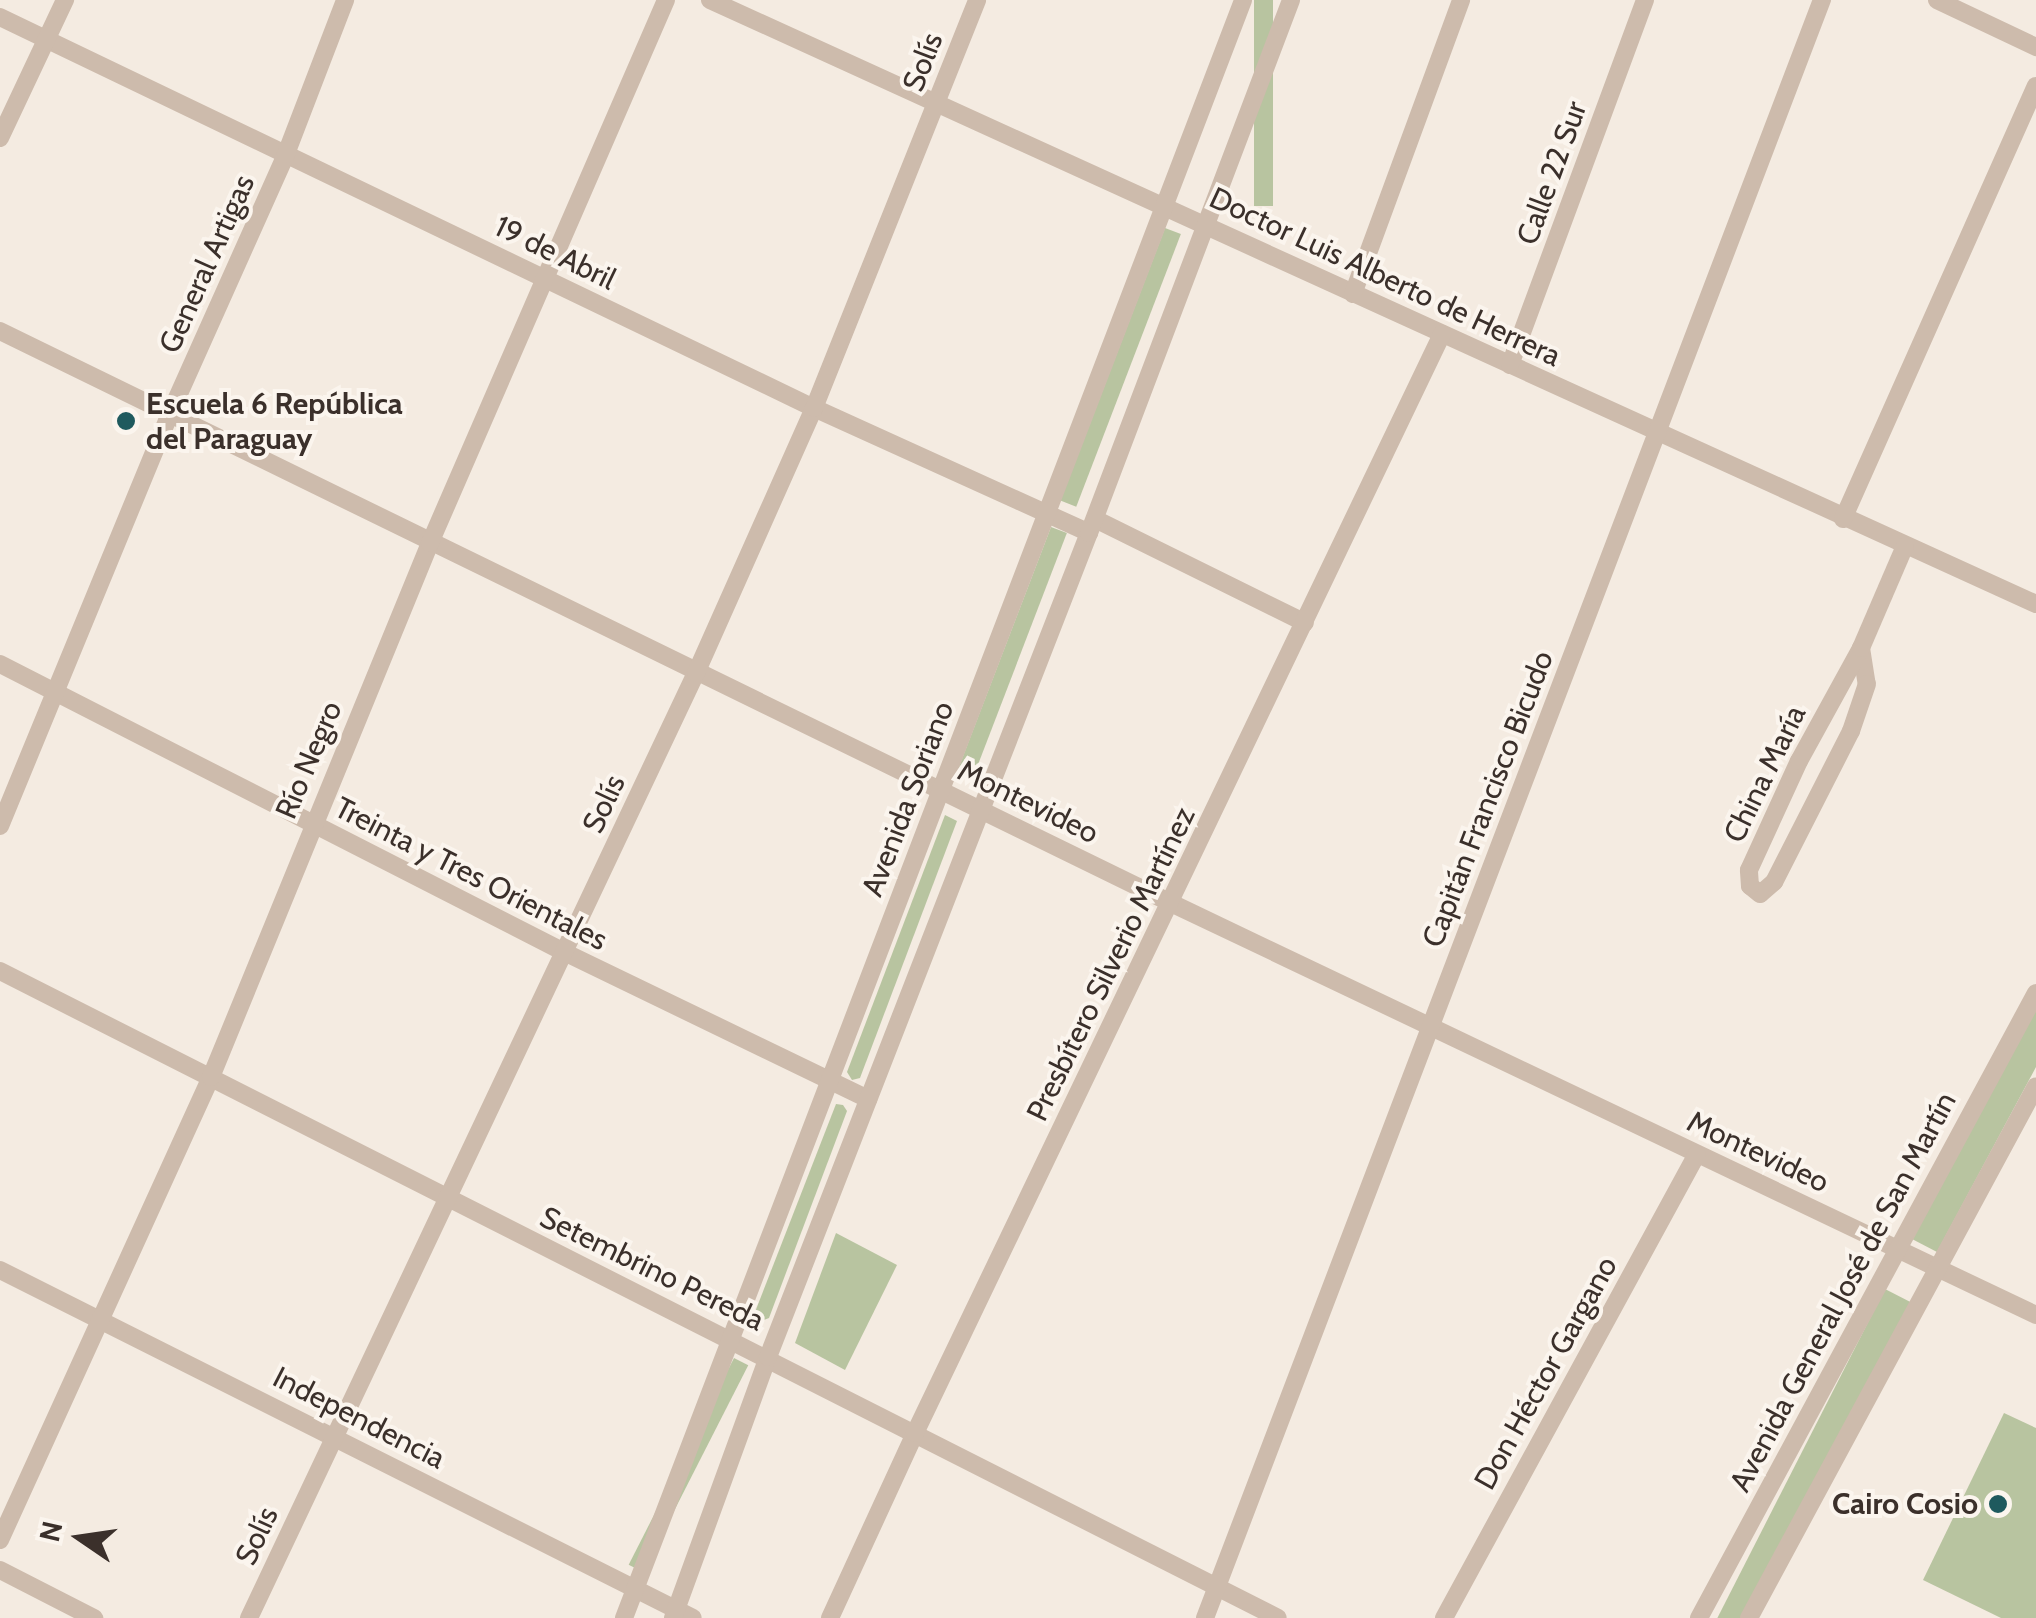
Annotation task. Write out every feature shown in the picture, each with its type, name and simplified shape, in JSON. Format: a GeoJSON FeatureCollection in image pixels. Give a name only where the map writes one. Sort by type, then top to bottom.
{"type":"FeatureCollection","features":[{"type":"Feature","properties":{"kind":"street"},"geometry":{"type":"LineString","coordinates":[[0,138],[66,0]]}},
{"type":"Feature","properties":{"kind":"street","name":"General Artigas"},"geometry":{"type":"LineString","coordinates":[[0,826],[170,416],[286,154],[345,0]]}},
{"type":"Feature","properties":{"kind":"street","name":"Río Negro"},"geometry":{"type":"LineString","coordinates":[[0,1540],[211,1078],[430,543],[666,0]]}},
{"type":"Feature","properties":{"kind":"street","name":"Doctor Luis Alberto de Herrera"},"geometry":{"type":"LineString","coordinates":[[710,0],[938,100],[1843,519],[2036,604]]}},
{"type":"Feature","properties":{"kind":"street","name":"Solís"},"geometry":{"type":"LineString","coordinates":[[250,1618],[696,673],[814,408],[977,0]]}},
{"type":"Feature","properties":{"kind":"street","name":"Avenida Soriano"},"geometry":{"type":"LineString","coordinates":[[624,1618],[1243,0]]}},
{"type":"Feature","properties":{"kind":"street"},"geometry":{"type":"LineString","coordinates":[[680,1615],[768,1357],[1092,526],[1290,0]]}},
{"type":"Feature","properties":{"kind":"street"},"geometry":{"type":"LineString","coordinates":[[1353,294],[1461,0]]}},
{"type":"Feature","properties":{"kind":"street","name":"Calle 22 Sur"},"geometry":{"type":"LineString","coordinates":[[1510,365],[1645,0]]}},
{"type":"Feature","properties":{"kind":"street","name":"Capitán Francisco Bicudo"},"geometry":{"type":"LineString","coordinates":[[1205,1618],[1822,0]]}},
{"type":"Feature","properties":{"kind":"street"},"geometry":{"type":"LineString","coordinates":[[1937,0],[2036,47]]}},
{"type":"Feature","properties":{"kind":"street","name":"19 de Abril"},"geometry":{"type":"LineString","coordinates":[[0,17],[814,408],[1047,514],[1092,526],[1304,623]]}},
{"type":"Feature","properties":{"kind":"street"},"geometry":{"type":"LineString","coordinates":[[1843,519],[2036,86]]}},
{"type":"Feature","properties":{"kind":"street","name":"Montevideo"},"geometry":{"type":"LineString","coordinates":[[0,330],[1171,903],[2036,1315]]}},
{"type":"Feature","properties":{"kind":"street","name":"Presbítero Silverio Martínez"},"geometry":{"type":"LineString","coordinates":[[830,1618],[915,1432],[1442,334]]}},
{"type":"Feature","properties":{"kind":"street","name":"China María"},"geometry":{"type":"LineString","coordinates":[[1861,648],[1867,684],[1851,730],[1774,882],[1760,894],[1750,886],[1749,870],[1800,761],[1861,648],[1905,546]]}},
{"type":"Feature","properties":{"kind":"street","name":"Treinta y Tres Orientales"},"geometry":{"type":"LineString","coordinates":[[0,664],[564,952],[868,1099]]}},
{"type":"Feature","properties":{"kind":"street","name":"Setembrino Pereda"},"geometry":{"type":"LineString","coordinates":[[0,971],[447,1199],[732,1338],[1278,1618]]}},
{"type":"Feature","properties":{"kind":"street","name":"Avenida General José de San Martín"},"geometry":{"type":"LineString","coordinates":[[1699,1618],[2036,993]]}},
{"type":"Feature","properties":{"kind":"street"},"geometry":{"type":"LineString","coordinates":[[1749,1618],[2036,1086]]}},
{"type":"Feature","properties":{"kind":"street","name":"Don Héctor Gargano"},"geometry":{"type":"LineString","coordinates":[[1444,1618],[1697,1154]]}},
{"type":"Feature","properties":{"kind":"street","name":"Independencia"},"geometry":{"type":"LineString","coordinates":[[0,1270],[334,1436],[680,1615]]}},
{"type":"Feature","properties":{"kind":"street"},"geometry":{"type":"LineString","coordinates":[[0,1570],[94,1618]]}},
{"type":"Feature","properties":{"kind":"green space"},"geometry":{"type":"Polygon","coordinates":[[[1254,0],[1273,0],[1273,206],[1254,206],[1254,0]]]}},
{"type":"Feature","properties":{"kind":"green space"},"geometry":{"type":"Polygon","coordinates":[[[1165,228],[1181,234],[1076,507],[1060,501],[1165,228]]]}},
{"type":"Feature","properties":{"kind":"green space"},"geometry":{"type":"Polygon","coordinates":[[[1051,527],[1067,533],[972,781],[956,775],[1051,527]]]}},
{"type":"Feature","properties":{"kind":"green space"},"geometry":{"type":"Polygon","coordinates":[[[945,815],[957,821],[860,1078],[852,1080],[847,1072],[945,815]]]}},
{"type":"Feature","properties":{"kind":"green space"},"geometry":{"type":"Polygon","coordinates":[[[2036,1008],[2036,1067],[1937,1252],[1912,1239],[2036,1008]]]}},
{"type":"Feature","properties":{"kind":"green space"},"geometry":{"type":"Polygon","coordinates":[[[836,1104],[847,1111],[769,1318],[759,1322],[755,1312],[836,1104]]]}},
{"type":"Feature","properties":{"kind":"green space"},"geometry":{"type":"Polygon","coordinates":[[[836,1233],[897,1265],[845,1370],[795,1343],[836,1233]]]}},
{"type":"Feature","properties":{"kind":"green space"},"geometry":{"type":"Polygon","coordinates":[[[1885,1289],[1911,1302],[1750,1618],[1717,1618],[1885,1289]]]}},
{"type":"Feature","properties":{"kind":"green space"},"geometry":{"type":"Polygon","coordinates":[[[734,1358],[748,1365],[643,1572],[629,1565],[734,1358]]]}},
{"type":"Feature","properties":{"kind":"green space","name":"Cairo Cosio"},"geometry":{"type":"Polygon","coordinates":[[[2004,1413],[2036,1428],[2036,1618],[2001,1618],[1923,1580],[2004,1413]]]}},
{"type":"Feature","properties":{"kind":"place","name":"Escuela 6 República del Paraguay"},"geometry":{"type":"Point","coordinates":[126,421]}},
{"type":"Feature","properties":{"kind":"place","name":"Cairo Cosio"},"geometry":{"type":"Point","coordinates":[1998,1504]}}]}
